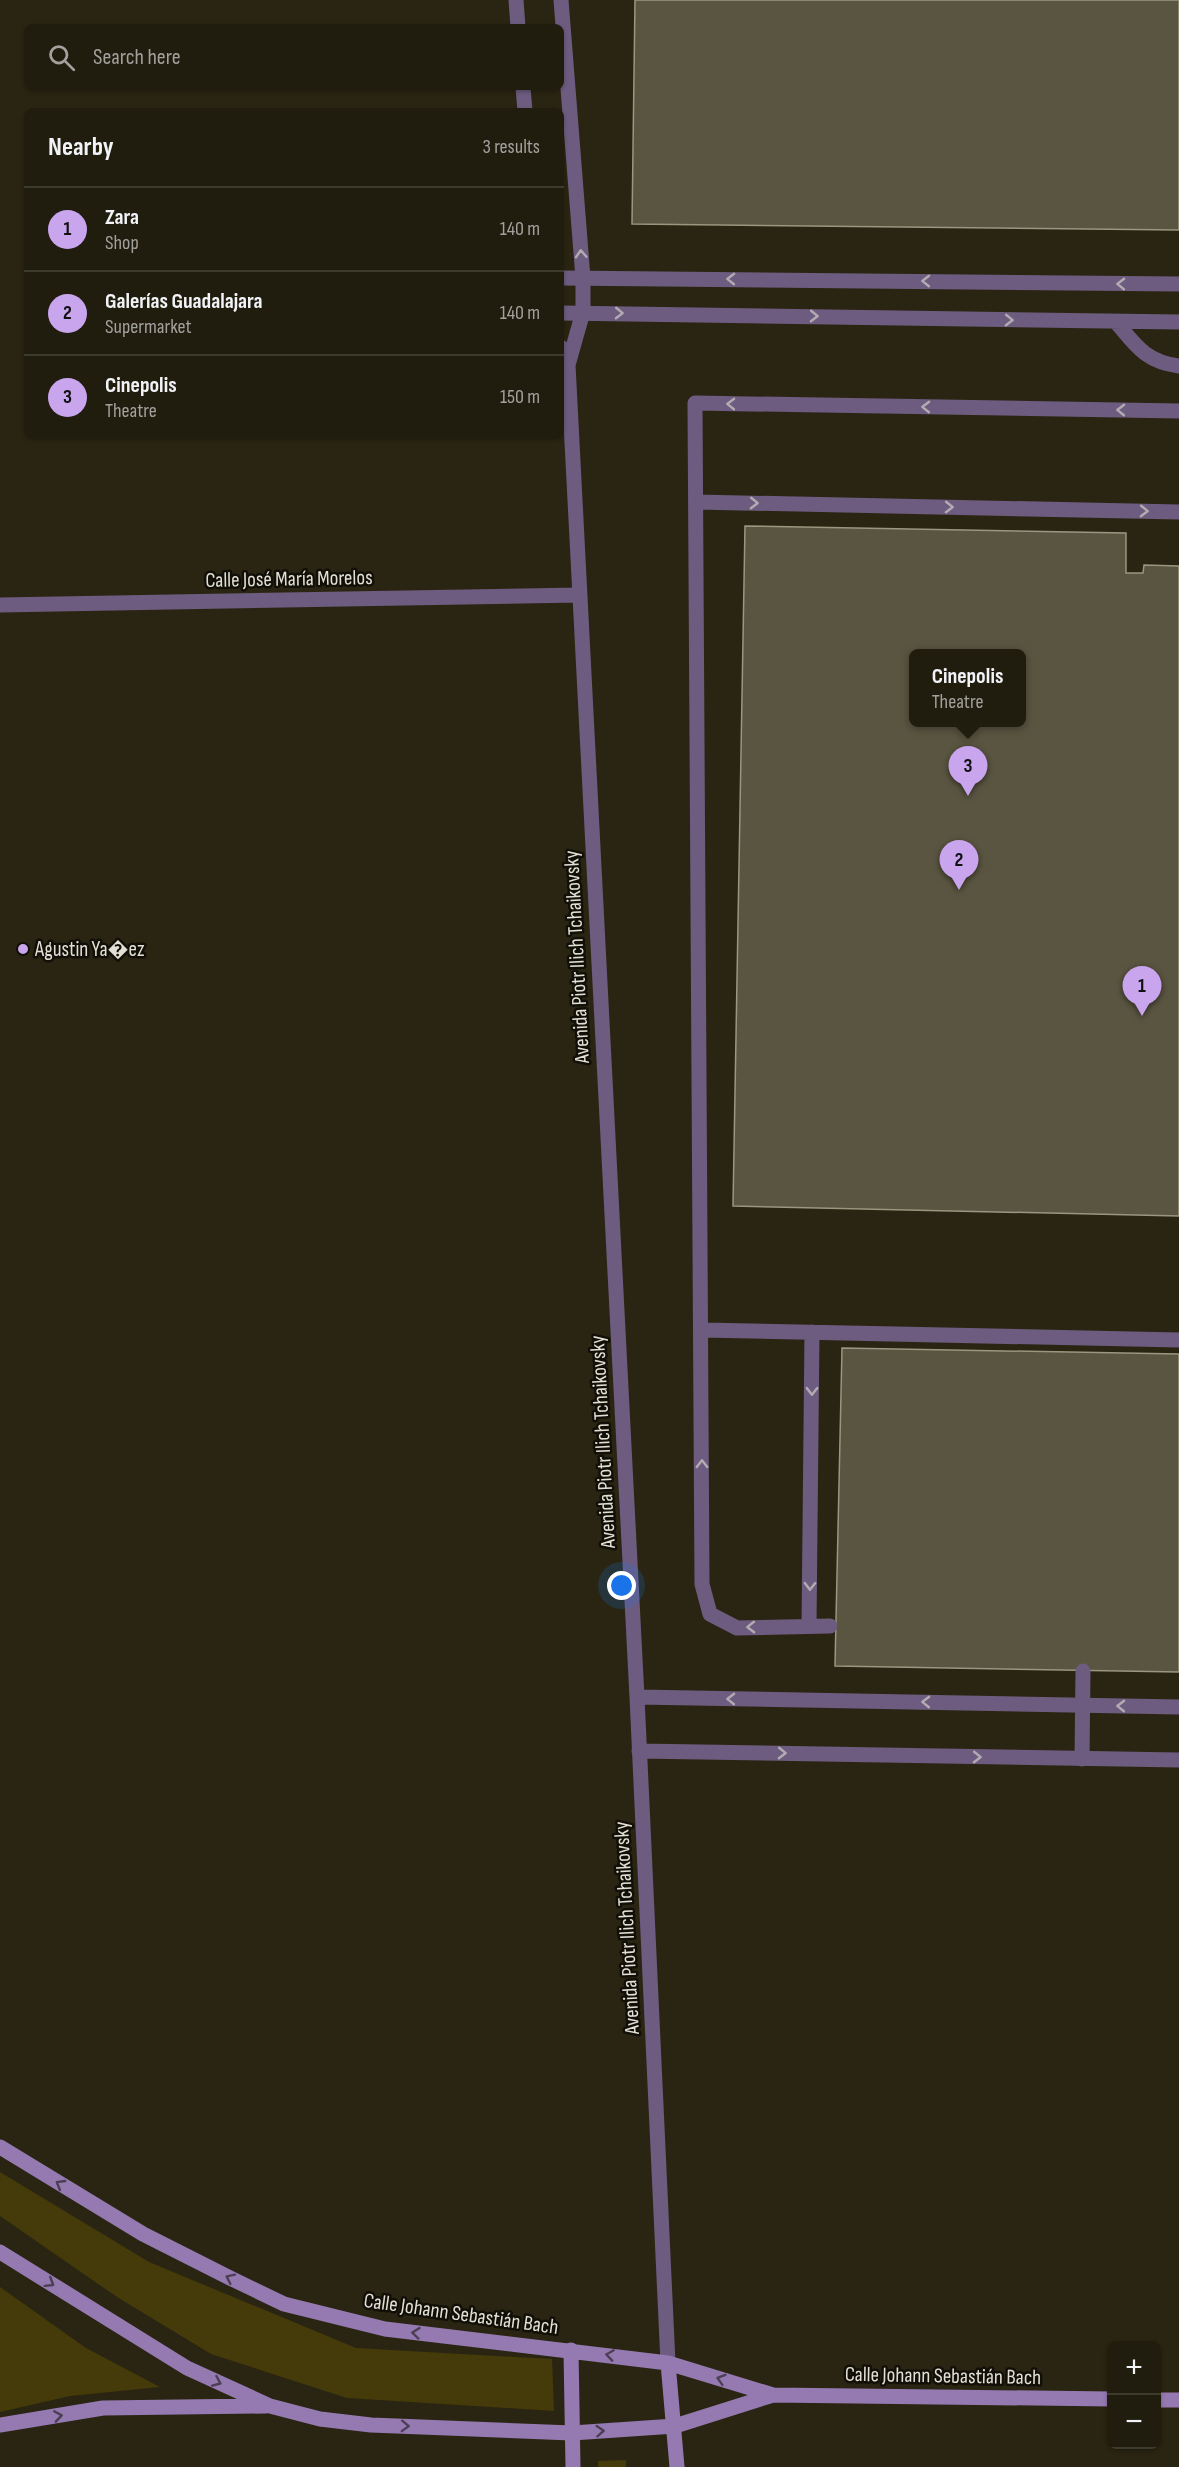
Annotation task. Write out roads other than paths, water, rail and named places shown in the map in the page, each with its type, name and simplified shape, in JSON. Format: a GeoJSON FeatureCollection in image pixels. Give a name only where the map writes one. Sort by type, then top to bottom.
{"type":"FeatureCollection","features":[{"type":"Feature","properties":{"kind":"street"},"geometry":{"type":"LineString","coordinates":[[516,0],[518,24]]}},
{"type":"Feature","properties":{"kind":"street"},"geometry":{"type":"LineString","coordinates":[[561,0],[563,24]]}},
{"type":"Feature","properties":{"kind":"street"},"geometry":{"type":"LineString","coordinates":[[564,38],[583,278],[583,312],[568,365]]}},
{"type":"Feature","properties":{"kind":"street"},"geometry":{"type":"LineString","coordinates":[[523,90],[525,108]]}},
{"type":"Feature","properties":{"kind":"street"},"geometry":{"type":"LineString","coordinates":[[564,278],[1179,284]]}},
{"type":"Feature","properties":{"kind":"street"},"geometry":{"type":"LineString","coordinates":[[564,314],[583,312],[1179,322]]}},
{"type":"Feature","properties":{"kind":"street"},"geometry":{"type":"LineString","coordinates":[[1116,322],[1140,352],[1164,364],[1179,366]]}},
{"type":"Feature","properties":{"kind":"street"},"geometry":{"type":"LineString","coordinates":[[564,355],[568,365]]}},
{"type":"Feature","properties":{"kind":"street","name":"Avenida Piotr Ilich Tchaikovsky"},"geometry":{"type":"LineString","coordinates":[[568,365],[637,1697],[668,2363],[677,2467]]}},
{"type":"Feature","properties":{"kind":"street"},"geometry":{"type":"LineString","coordinates":[[830,1626],[737,1628],[710,1614],[702,1584],[696,404],[1179,411]]}},
{"type":"Feature","properties":{"kind":"street"},"geometry":{"type":"LineString","coordinates":[[696,502],[1179,512]]}},
{"type":"Feature","properties":{"kind":"street","name":"Calle José María Morelos"},"geometry":{"type":"LineString","coordinates":[[0,605],[579,595]]}},
{"type":"Feature","properties":{"kind":"street"},"geometry":{"type":"LineString","coordinates":[[702,1330],[1179,1340]]}},
{"type":"Feature","properties":{"kind":"street"},"geometry":{"type":"LineString","coordinates":[[809,1626],[812,1332]]}},
{"type":"Feature","properties":{"kind":"street"},"geometry":{"type":"LineString","coordinates":[[1082,1759],[1083,1671]]}},
{"type":"Feature","properties":{"kind":"street"},"geometry":{"type":"LineString","coordinates":[[637,1697],[1179,1707]]}},
{"type":"Feature","properties":{"kind":"street"},"geometry":{"type":"LineString","coordinates":[[639,1750],[1179,1760]]}},
{"type":"Feature","properties":{"kind":"street","name":"Calle Johann Sebastián Bach"},"geometry":{"type":"LineString","coordinates":[[0,2147],[143,2235],[284,2304],[385,2330],[668,2363],[773,2395],[1107,2399]]}},
{"type":"Feature","properties":{"kind":"street","name":"Calle Johann Sebastián Bach"},"geometry":{"type":"LineString","coordinates":[[0,2252],[187,2368],[270,2406],[320,2419],[371,2425],[572,2433],[675,2426],[773,2395]]}},
{"type":"Feature","properties":{"kind":"street"},"geometry":{"type":"LineString","coordinates":[[571,2350],[573,2467]]}},
{"type":"Feature","properties":{"kind":"street"},"geometry":{"type":"LineString","coordinates":[[1161,2400],[1179,2400]]}},
{"type":"Feature","properties":{"kind":"street"},"geometry":{"type":"LineString","coordinates":[[0,2425],[104,2408],[270,2406]]}},
{"type":"Feature","properties":{"kind":"place","name":"Cinepolis"},"geometry":{"type":"Point","coordinates":[968,796]}},
{"type":"Feature","properties":{"kind":"place","name":"Galerías Guadalajara"},"geometry":{"type":"Point","coordinates":[959,890]}},
{"type":"Feature","properties":{"kind":"place","name":"Agustin Ya�ez"},"geometry":{"type":"Point","coordinates":[23,949]}},
{"type":"Feature","properties":{"kind":"place","name":"Zara"},"geometry":{"type":"Point","coordinates":[1142,1016]}}]}
